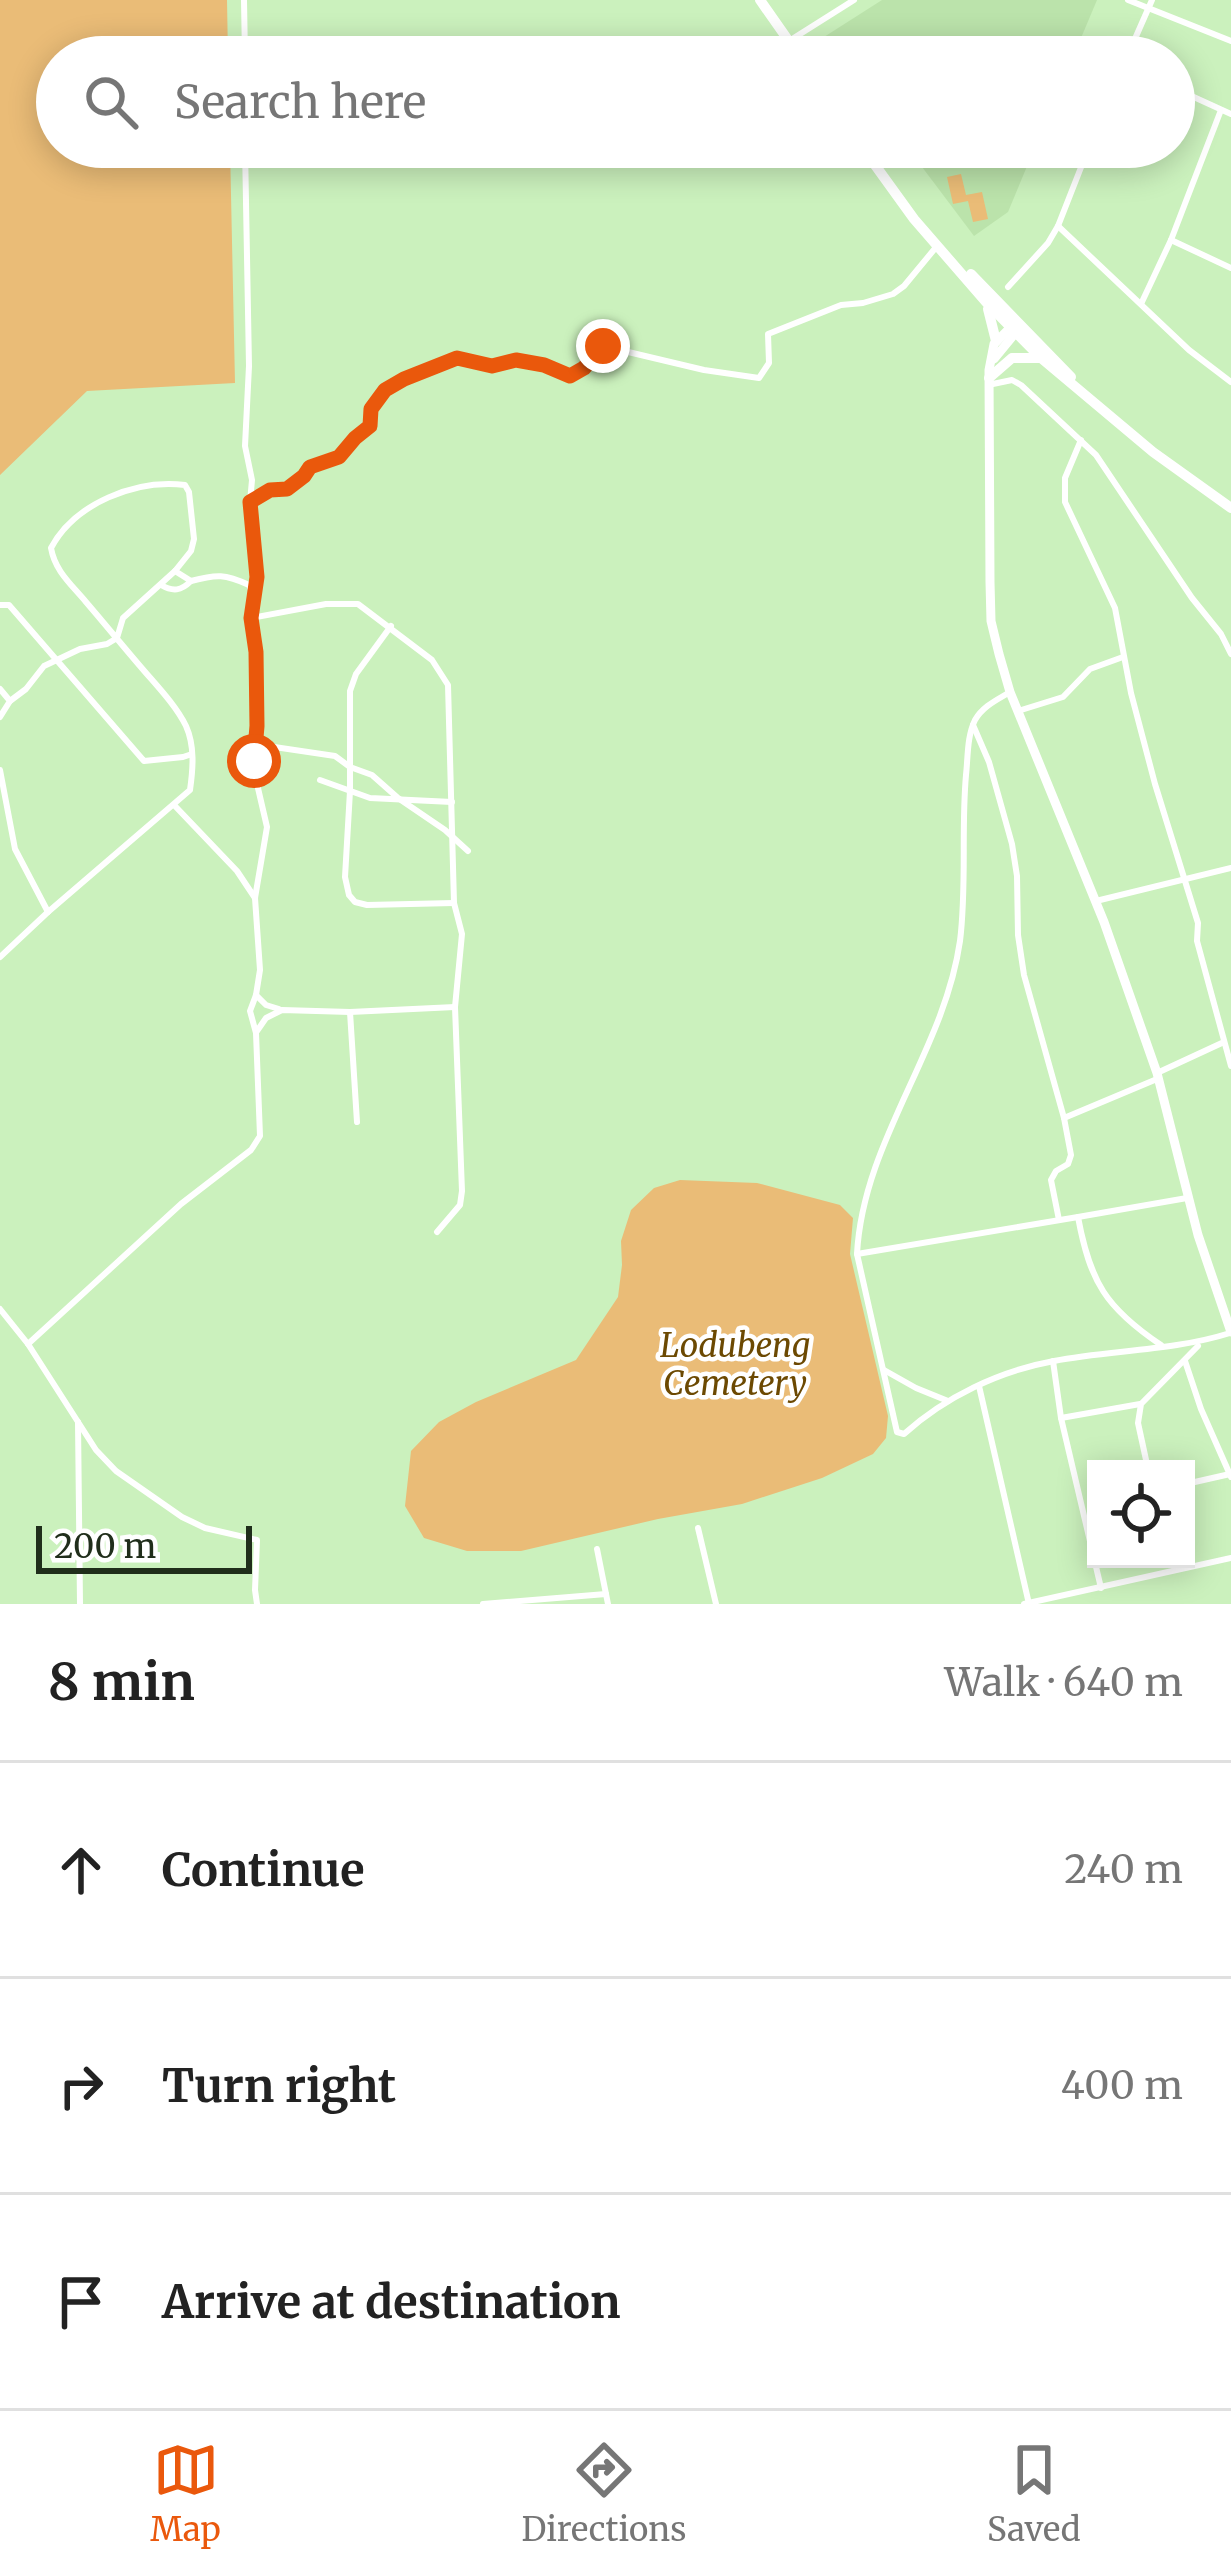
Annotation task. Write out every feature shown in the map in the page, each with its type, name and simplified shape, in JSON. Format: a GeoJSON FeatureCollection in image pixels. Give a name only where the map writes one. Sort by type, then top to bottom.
{"type":"FeatureCollection","features":[{"type":"Feature","properties":{"kind":"highway"},"geometry":{"type":"LineString","coordinates":[[760,0],[786,36]]}},
{"type":"Feature","properties":{"kind":"highway"},"geometry":{"type":"LineString","coordinates":[[878,168],[986,302],[1094,402]]}},
{"type":"Feature","properties":{"kind":"highway"},"geometry":{"type":"LineString","coordinates":[[885,178],[1040,358],[1153,452],[1231,508]]}},
{"type":"Feature","properties":{"kind":"highway"},"geometry":{"type":"LineString","coordinates":[[986,302],[996,340]]}},
{"type":"Feature","properties":{"kind":"highway"},"geometry":{"type":"LineString","coordinates":[[989,378],[1012,358],[1040,358]]}},
{"type":"Feature","properties":{"kind":"street"},"geometry":{"type":"LineString","coordinates":[[244,0],[244,36]]}},
{"type":"Feature","properties":{"kind":"street"},"geometry":{"type":"LineString","coordinates":[[798,36],[854,0]]}},
{"type":"Feature","properties":{"kind":"street"},"geometry":{"type":"LineString","coordinates":[[1128,0],[1231,40]]}},
{"type":"Feature","properties":{"kind":"street"},"geometry":{"type":"LineString","coordinates":[[1136,36],[1152,0]]}},
{"type":"Feature","properties":{"kind":"street"},"geometry":{"type":"LineString","coordinates":[[1195,98],[1231,114]]}},
{"type":"Feature","properties":{"kind":"street"},"geometry":{"type":"LineString","coordinates":[[1141,304],[1221,110]]}},
{"type":"Feature","properties":{"kind":"street"},"geometry":{"type":"LineString","coordinates":[[28,1344],[181,1204],[251,1150],[260,1136],[256,1033],[250,1011],[260,970],[255,898],[267,827],[254,771],[256,652],[251,618],[257,577],[245,446],[249,366],[245,168]]}},
{"type":"Feature","properties":{"kind":"street"},"geometry":{"type":"LineString","coordinates":[[1008,286],[1041,253],[1058,226],[1081,168]]}},
{"type":"Feature","properties":{"kind":"street"},"geometry":{"type":"LineString","coordinates":[[1058,226],[1189,350],[1231,382]]}},
{"type":"Feature","properties":{"kind":"street"},"geometry":{"type":"LineString","coordinates":[[1171,240],[1231,268]]}},
{"type":"Feature","properties":{"kind":"street"},"geometry":{"type":"LineString","coordinates":[[250,502],[270,490],[287,489],[310,467],[339,457],[370,426],[371,409],[385,390],[457,358],[492,366],[516,360],[570,376],[603,346],[759,378],[769,363],[768,334],[841,305],[893,294],[937,246]]}},
{"type":"Feature","properties":{"kind":"street"},"geometry":{"type":"LineString","coordinates":[[1010,692],[984,708],[973,725],[963,817],[962,916],[954,970],[935,1034],[864,1197],[857,1254],[897,1432],[904,1433],[948,1401],[1017,1370],[1053,1361],[1200,1343],[1231,1332],[1198,1235],[1157,1076],[1096,902],[1010,692],[991,621],[989,378],[996,340],[1016,327]]}},
{"type":"Feature","properties":{"kind":"street"},"geometry":{"type":"LineString","coordinates":[[989,378],[995,357],[1016,327]]}},
{"type":"Feature","properties":{"kind":"street"},"geometry":{"type":"LineString","coordinates":[[989,378],[1021,385],[1096,454],[1231,654]]}},
{"type":"Feature","properties":{"kind":"street"},"geometry":{"type":"LineString","coordinates":[[1081,440],[1065,478],[1065,502],[1115,608],[1154,784],[1198,923],[1197,941],[1231,1066]]}},
{"type":"Feature","properties":{"kind":"street"},"geometry":{"type":"LineString","coordinates":[[251,480],[270,490]]}},
{"type":"Feature","properties":{"kind":"street"},"geometry":{"type":"LineString","coordinates":[[0,957],[190,790],[193,754],[188,729],[169,699],[55,566],[51,548],[58,535],[90,509],[124,491],[152,484],[185,485],[194,539],[191,551],[123,618],[117,638]]}},
{"type":"Feature","properties":{"kind":"street"},"geometry":{"type":"LineString","coordinates":[[175,571],[191,581]]}},
{"type":"Feature","properties":{"kind":"street"},"geometry":{"type":"LineString","coordinates":[[161,585],[177,590],[218,574],[249,585],[255,598]]}},
{"type":"Feature","properties":{"kind":"street"},"geometry":{"type":"LineString","coordinates":[[249,585],[257,577]]}},
{"type":"Feature","properties":{"kind":"street"},"geometry":{"type":"LineString","coordinates":[[251,618],[326,604],[358,604],[432,660],[448,685],[454,903],[462,934],[454,1007],[462,1191],[460,1205],[437,1232]]}},
{"type":"Feature","properties":{"kind":"street"},"geometry":{"type":"LineString","coordinates":[[0,605],[9,605],[144,761],[193,754]]}},
{"type":"Feature","properties":{"kind":"street"},"geometry":{"type":"LineString","coordinates":[[391,626],[352,682],[345,877],[349,895],[367,905],[454,903]]}},
{"type":"Feature","properties":{"kind":"street"},"geometry":{"type":"LineString","coordinates":[[0,717],[44,666],[117,638]]}},
{"type":"Feature","properties":{"kind":"street"},"geometry":{"type":"LineString","coordinates":[[1018,711],[1063,698],[1090,669],[1123,657]]}},
{"type":"Feature","properties":{"kind":"street"},"geometry":{"type":"LineString","coordinates":[[0,689],[10,700]]}},
{"type":"Feature","properties":{"kind":"street"},"geometry":{"type":"LineString","coordinates":[[973,725],[1012,844],[1024,975],[1064,1118],[1070,1159],[1051,1180],[1059,1220]]}},
{"type":"Feature","properties":{"kind":"street"},"geometry":{"type":"LineString","coordinates":[[254,744],[335,756],[372,775],[468,851]]}},
{"type":"Feature","properties":{"kind":"street"},"geometry":{"type":"LineString","coordinates":[[0,770],[15,849],[48,912]]}},
{"type":"Feature","properties":{"kind":"street"},"geometry":{"type":"LineString","coordinates":[[320,780],[370,798],[453,802]]}},
{"type":"Feature","properties":{"kind":"street"},"geometry":{"type":"LineString","coordinates":[[175,806],[237,871],[255,898]]}},
{"type":"Feature","properties":{"kind":"street"},"geometry":{"type":"LineString","coordinates":[[1096,902],[1231,868]]}},
{"type":"Feature","properties":{"kind":"street"},"geometry":{"type":"LineString","coordinates":[[237,871],[259,878]]}},
{"type":"Feature","properties":{"kind":"street"},"geometry":{"type":"LineString","coordinates":[[256,995],[266,1005],[282,1010],[454,1007]]}},
{"type":"Feature","properties":{"kind":"street"},"geometry":{"type":"LineString","coordinates":[[256,1033],[266,1018],[282,1010]]}},
{"type":"Feature","properties":{"kind":"street"},"geometry":{"type":"LineString","coordinates":[[350,1012],[357,1122]]}},
{"type":"Feature","properties":{"kind":"street"},"geometry":{"type":"LineString","coordinates":[[1064,1118],[1224,1042]]}},
{"type":"Feature","properties":{"kind":"street"},"geometry":{"type":"LineString","coordinates":[[857,1254],[1188,1198]]}},
{"type":"Feature","properties":{"kind":"street"},"geometry":{"type":"LineString","coordinates":[[1078,1217],[1099,1285],[1122,1317],[1164,1347]]}},
{"type":"Feature","properties":{"kind":"street"},"geometry":{"type":"LineString","coordinates":[[0,1309],[104,1460],[182,1517],[205,1528],[257,1540],[257,1604]]}},
{"type":"Feature","properties":{"kind":"street"},"geometry":{"type":"LineString","coordinates":[[1061,1418],[1141,1404],[1200,1343]]}},
{"type":"Feature","properties":{"kind":"street"},"geometry":{"type":"LineString","coordinates":[[1053,1361],[1061,1418],[1101,1588]]}},
{"type":"Feature","properties":{"kind":"street"},"geometry":{"type":"LineString","coordinates":[[1185,1361],[1230,1476],[1195,1482]]}},
{"type":"Feature","properties":{"kind":"street"},"geometry":{"type":"LineString","coordinates":[[884,1370],[948,1401]]}},
{"type":"Feature","properties":{"kind":"street"},"geometry":{"type":"LineString","coordinates":[[979,1386],[1027,1604],[1231,1558]]}},
{"type":"Feature","properties":{"kind":"street"},"geometry":{"type":"LineString","coordinates":[[1141,1404],[1138,1423],[1146,1460]]}},
{"type":"Feature","properties":{"kind":"street"},"geometry":{"type":"LineString","coordinates":[[77,1418],[80,1604]]}},
{"type":"Feature","properties":{"kind":"street"},"geometry":{"type":"LineString","coordinates":[[1081,1501],[1087,1500]]}},
{"type":"Feature","properties":{"kind":"street"},"geometry":{"type":"LineString","coordinates":[[698,1528],[716,1604]]}},
{"type":"Feature","properties":{"kind":"street"},"geometry":{"type":"LineString","coordinates":[[597,1549],[608,1604]]}},
{"type":"Feature","properties":{"kind":"street"},"geometry":{"type":"LineString","coordinates":[[482,1604],[606,1594]]}},
{"type":"Feature","properties":{"kind":"shaded area"},"geometry":{"type":"Polygon","coordinates":[[[882,0],[1097,0],[1082,36],[826,36],[882,0]]]}},
{"type":"Feature","properties":{"kind":"shaded area"},"geometry":{"type":"Polygon","coordinates":[[[923,168],[1026,168],[1008,212],[974,236],[923,168]]]}},
{"type":"Feature","properties":{"kind":"green space"},"geometry":{"type":"Polygon","coordinates":[[[0,0],[227,0],[228,36],[36,36],[36,168],[230,168],[235,383],[87,391],[0,475],[0,0]]]}},
{"type":"Feature","properties":{"kind":"green space"},"geometry":{"type":"Polygon","coordinates":[[[961,174],[966,195],[982,192],[988,219],[973,222],[968,201],[953,204],[947,177],[961,174]]]}},
{"type":"Feature","properties":{"kind":"green space","name":"Lodubeng Cemetery"},"geometry":{"type":"Polygon","coordinates":[[[680,1180],[757,1183],[840,1205],[853,1218],[850,1254],[888,1416],[886,1438],[873,1454],[822,1478],[742,1504],[521,1551],[467,1551],[424,1538],[405,1506],[411,1451],[439,1422],[576,1360],[618,1297],[621,1241],[631,1210],[654,1188],[680,1180]]]}},
{"type":"Feature","properties":{"kind":"route"},"geometry":{"type":"LineString","coordinates":[[254,761],[256,652],[251,618],[257,577],[250,502],[270,490],[287,489],[310,467],[339,457],[370,426],[371,409],[385,390],[404,379],[457,358],[492,366],[516,360],[570,376],[603,346]]}}]}
